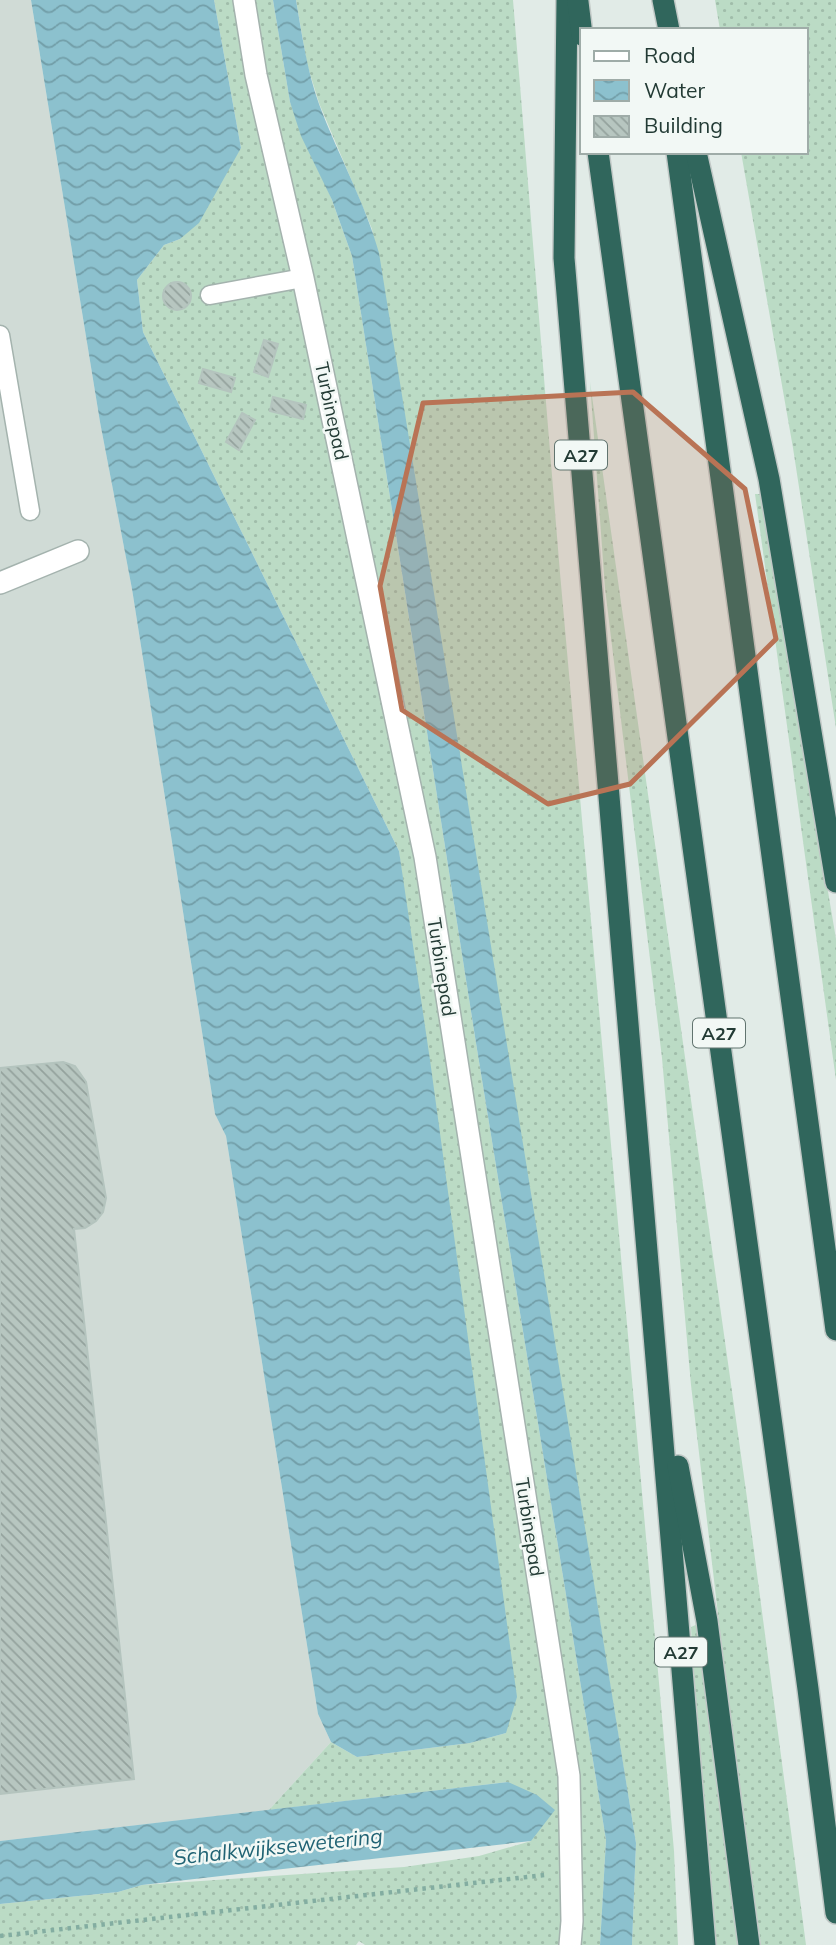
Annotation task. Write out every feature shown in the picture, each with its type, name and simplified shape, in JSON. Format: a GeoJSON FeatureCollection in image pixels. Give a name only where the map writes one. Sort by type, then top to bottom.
{"type":"FeatureCollection","features":[{"type":"Feature","properties":{"kind":"highway","name":"A27"},"geometry":{"type":"LineString","coordinates":[[567,0],[564,258],[705,1945]]}},
{"type":"Feature","properties":{"kind":"highway"},"geometry":{"type":"LineString","coordinates":[[578,0],[581,28]]}},
{"type":"Feature","properties":{"kind":"highway"},"geometry":{"type":"LineString","coordinates":[[656,0],[660,28]]}},
{"type":"Feature","properties":{"kind":"highway"},"geometry":{"type":"LineString","coordinates":[[663,0],[669,28]]}},
{"type":"Feature","properties":{"kind":"highway","name":"A27"},"geometry":{"type":"LineString","coordinates":[[598,154],[806,1675],[836,1913]]}},
{"type":"Feature","properties":{"kind":"highway"},"geometry":{"type":"LineString","coordinates":[[677,154],[836,1330]]}},
{"type":"Feature","properties":{"kind":"highway"},"geometry":{"type":"LineString","coordinates":[[696,154],[769,480],[836,882]]}},
{"type":"Feature","properties":{"kind":"highway","name":"A27"},"geometry":{"type":"LineString","coordinates":[[657,1359],[707,1621],[749,1945]]}},
{"type":"Feature","properties":{"kind":"street","name":"Turbinepad"},"geometry":{"type":"LineString","coordinates":[[244,0],[256,75],[303,278],[425,857],[569,1776],[572,1921],[570,1945]]}},
{"type":"Feature","properties":{"kind":"street"},"geometry":{"type":"LineString","coordinates":[[0,583],[78,551]]}},
{"type":"Feature","properties":{"kind":"lane"},"geometry":{"type":"LineString","coordinates":[[210,295],[303,278]]}},
{"type":"Feature","properties":{"kind":"lane"},"geometry":{"type":"LineString","coordinates":[[0,335],[30,511]]}},
{"type":"Feature","properties":{"kind":"path"},"geometry":{"type":"LineString","coordinates":[[0,1936],[571,1872]]}},
{"type":"Feature","properties":{"kind":"highlighted area"},"geometry":{"type":"Polygon","coordinates":[[[633,392],[745,489],[776,639],[630,784],[548,804],[402,710],[380,586],[423,403],[633,392]]]}},
{"type":"Feature","properties":{"kind":"shaded area"},"geometry":{"type":"Polygon","coordinates":[[[0,0],[31,0],[100,422],[132,589],[215,1114],[226,1136],[318,1714],[331,1742],[269,1810],[0,1841],[0,0]]]}},
{"type":"Feature","properties":{"kind":"green space"},"geometry":{"type":"Polygon","coordinates":[[[214,0],[273,0],[290,102],[332,200],[352,256],[476,1043],[606,1840],[600,1945],[365,1945],[359,1941],[356,1945],[0,1945],[0,1904],[118,1892],[142,1885],[404,1867],[479,1856],[531,1841],[508,1782],[269,1810],[331,1742],[357,1757],[470,1743],[506,1733],[399,851],[143,332],[137,280],[164,245],[180,239],[241,148],[214,0]]]}},
{"type":"Feature","properties":{"kind":"green space"},"geometry":{"type":"Polygon","coordinates":[[[296,0],[513,0],[560,573],[674,1851],[678,1945],[632,1945],[636,1843],[372,229],[319,103],[307,64],[296,0]]]}},
{"type":"Feature","properties":{"kind":"green space"},"geometry":{"type":"Polygon","coordinates":[[[715,0],[836,0],[836,728],[793,448],[741,154],[808,154],[808,28],[720,28],[715,0]]]}},
{"type":"Feature","properties":{"kind":"green space"},"geometry":{"type":"Polygon","coordinates":[[[590,382],[747,1498],[806,1945],[761,1945],[741,1809],[691,1385],[662,1058],[605,588],[590,382]]]}},
{"type":"Feature","properties":{"kind":"green space"},"geometry":{"type":"Polygon","coordinates":[[[755,494],[761,494],[836,939],[836,1080],[755,494]]]}},
{"type":"Feature","properties":{"kind":"green space"},"geometry":{"type":"Polygon","coordinates":[[[698,1624],[740,1945],[712,1945],[691,1627],[698,1624]]]}},
{"type":"Feature","properties":{"kind":"water"},"geometry":{"type":"Polygon","coordinates":[[[31,0],[214,0],[241,148],[199,223],[180,239],[164,245],[137,280],[143,332],[399,851],[517,1697],[506,1733],[470,1743],[357,1757],[331,1742],[318,1714],[226,1136],[215,1114],[132,589],[100,422],[31,0]]]}},
{"type":"Feature","properties":{"kind":"water"},"geometry":{"type":"Polygon","coordinates":[[[273,0],[296,0],[315,91],[379,253],[636,1843],[632,1945],[600,1945],[606,1840],[476,1043],[352,256],[332,200],[301,136],[290,102],[273,0]]]}},
{"type":"Feature","properties":{"kind":"water","name":"Schalkwijksewetering"},"geometry":{"type":"Polygon","coordinates":[[[508,1782],[537,1795],[555,1810],[531,1841],[142,1885],[118,1892],[0,1904],[0,1841],[508,1782]]]}},
{"type":"Feature","properties":{"kind":"building"},"geometry":{"type":"Polygon","coordinates":[[[177,282],[187,286],[191,296],[187,306],[177,310],[167,306],[163,296],[167,286],[177,282]]]}},
{"type":"Feature","properties":{"kind":"building"},"geometry":{"type":"Polygon","coordinates":[[[264,340],[278,344],[268,377],[254,372],[264,340]]]}},
{"type":"Feature","properties":{"kind":"building"},"geometry":{"type":"Polygon","coordinates":[[[203,369],[235,378],[231,392],[199,383],[203,369]]]}},
{"type":"Feature","properties":{"kind":"building"},"geometry":{"type":"Polygon","coordinates":[[[273,397],[306,405],[303,419],[270,411],[273,397]]]}},
{"type":"Feature","properties":{"kind":"building"},"geometry":{"type":"Polygon","coordinates":[[[242,413],[255,420],[239,450],[226,442],[242,413]]]}},
{"type":"Feature","properties":{"kind":"building"},"geometry":{"type":"Polygon","coordinates":[[[63,1062],[75,1066],[86,1082],[106,1198],[103,1212],[96,1221],[85,1228],[74,1229],[134,1779],[0,1794],[0,1068],[63,1062]]]}}]}
